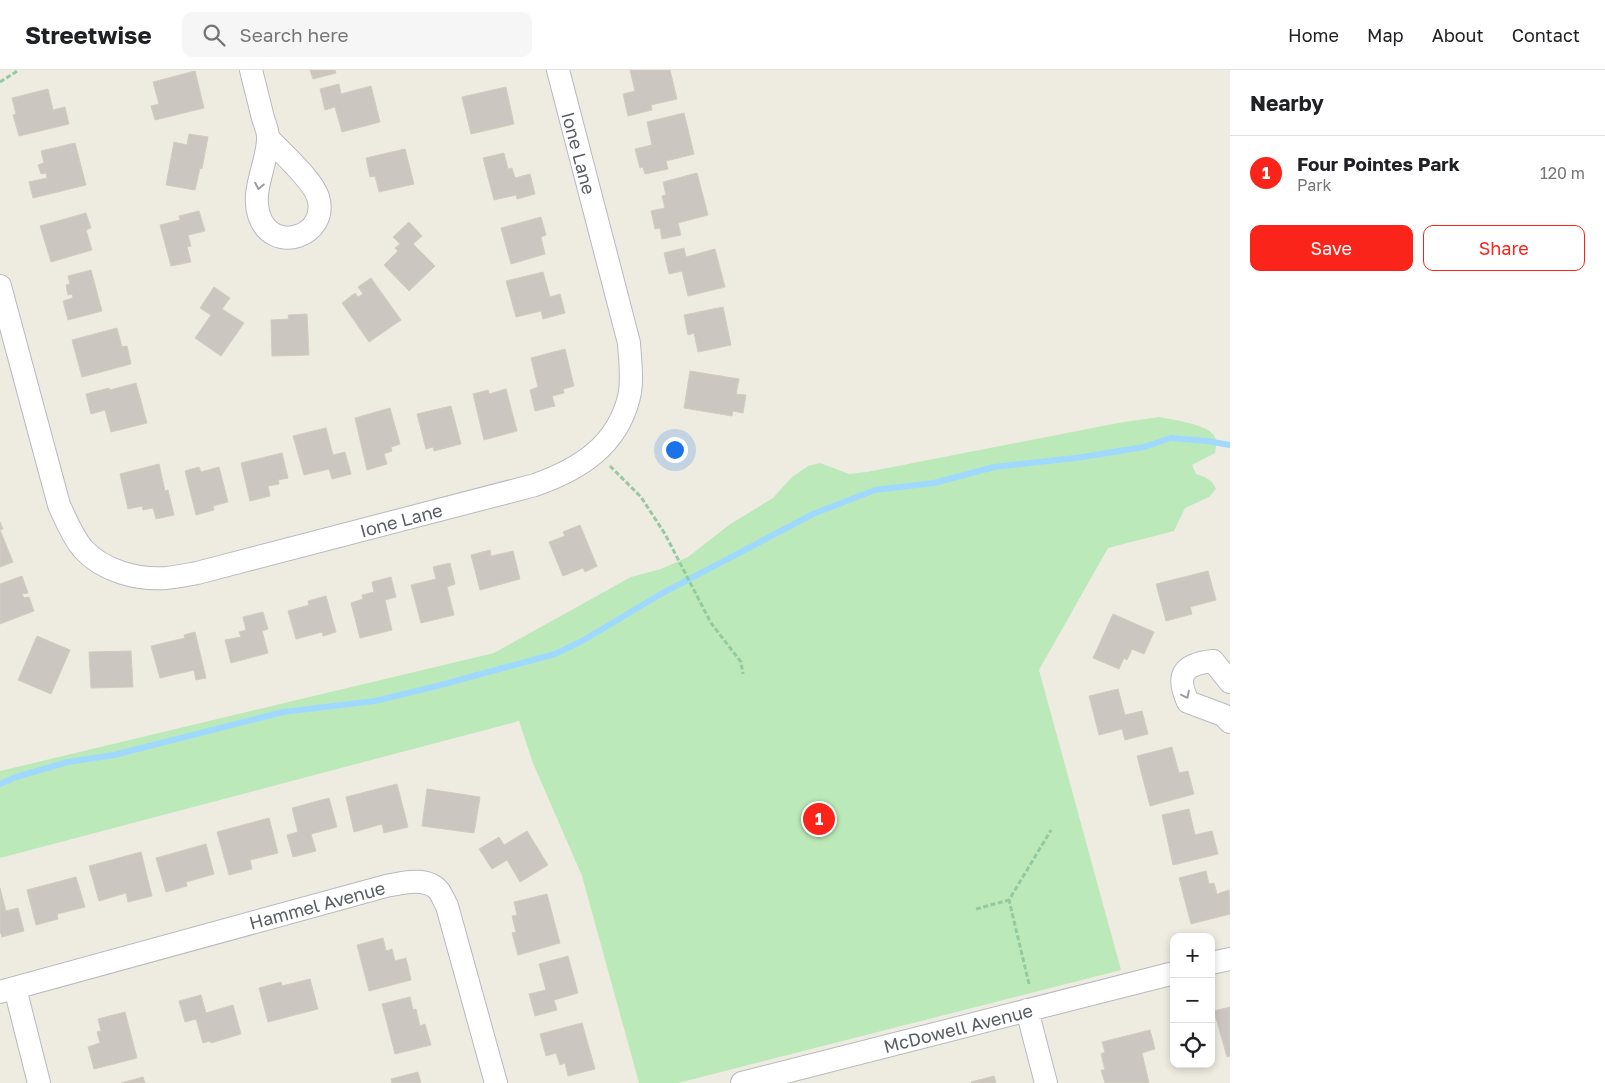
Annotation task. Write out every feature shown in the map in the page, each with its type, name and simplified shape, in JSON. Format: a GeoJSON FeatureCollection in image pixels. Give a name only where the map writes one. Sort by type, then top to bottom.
{"type":"FeatureCollection","features":[{"type":"Feature","properties":{"kind":"street"},"geometry":{"type":"LineString","coordinates":[[251,70],[269,139]]}},
{"type":"Feature","properties":{"kind":"street","name":"Ione Lane"},"geometry":{"type":"LineString","coordinates":[[0,286],[59,505],[70,530],[84,550],[105,567],[146,577],[164,578],[197,573],[535,485],[560,476],[597,452],[609,439],[622,418],[630,396],[631,370],[629,343],[558,70]]}},
{"type":"Feature","properties":{"kind":"street"},"geometry":{"type":"LineString","coordinates":[[1230,682],[1213,661],[1189,666],[1182,676],[1182,688],[1188,702],[1223,715],[1230,722]]}},
{"type":"Feature","properties":{"kind":"street","name":"Hammel Avenue"},"geometry":{"type":"LineString","coordinates":[[8,990],[386,886],[422,882],[433,885],[440,892],[447,906],[496,1083]]}},
{"type":"Feature","properties":{"kind":"street"},"geometry":{"type":"LineString","coordinates":[[1215,962],[1230,959]]}},
{"type":"Feature","properties":{"kind":"street","name":"McDowell Avenue"},"geometry":{"type":"LineString","coordinates":[[742,1083],[1170,974]]}},
{"type":"Feature","properties":{"kind":"street"},"geometry":{"type":"LineString","coordinates":[[8,990],[39,1083]]}},
{"type":"Feature","properties":{"kind":"street"},"geometry":{"type":"LineString","coordinates":[[1027,1010],[1046,1083]]}},
{"type":"Feature","properties":{"kind":"path"},"geometry":{"type":"LineString","coordinates":[[0,82],[19,70]]}},
{"type":"Feature","properties":{"kind":"path"},"geometry":{"type":"LineString","coordinates":[[607,463],[641,497],[665,534],[711,623],[741,662],[744,674]]}},
{"type":"Feature","properties":{"kind":"path"},"geometry":{"type":"LineString","coordinates":[[976,909],[1008,900],[1051,830]]}},
{"type":"Feature","properties":{"kind":"path"},"geometry":{"type":"LineString","coordinates":[[1008,900],[1029,984]]}},
{"type":"Feature","properties":{"kind":"green space"},"geometry":{"type":"Polygon","coordinates":[[[1159,417],[1198,426],[1206,429],[1215,437],[1215,453],[1192,465],[1196,474],[1205,477],[1216,489],[1209,497],[1185,508],[1174,531],[1108,548],[1039,670],[1121,970],[678,1083],[639,1083],[582,876],[533,763],[519,721],[0,858],[0,771],[494,653],[631,577],[661,569],[688,557],[729,525],[773,498],[792,477],[808,466],[820,463],[849,474],[867,472],[1118,423],[1159,417]]]}},
{"type":"Feature","properties":{"kind":"building"},"geometry":{"type":"Polygon","coordinates":[[[310,70],[335,70],[336,73],[313,79],[310,70]]]}},
{"type":"Feature","properties":{"kind":"building"},"geometry":{"type":"Polygon","coordinates":[[[630,70],[670,70],[677,99],[651,105],[652,110],[628,116],[623,94],[635,91],[630,70]]]}},
{"type":"Feature","properties":{"kind":"building"},"geometry":{"type":"Polygon","coordinates":[[[195,71],[204,108],[155,120],[151,106],[159,104],[153,82],[195,71]]]}},
{"type":"Feature","properties":{"kind":"building"},"geometry":{"type":"Polygon","coordinates":[[[339,84],[341,94],[371,86],[380,122],[342,132],[335,107],[325,110],[320,89],[339,84]]]}},
{"type":"Feature","properties":{"kind":"building"},"geometry":{"type":"Polygon","coordinates":[[[506,87],[514,124],[471,134],[462,97],[506,87]]]}},
{"type":"Feature","properties":{"kind":"building"},"geometry":{"type":"Polygon","coordinates":[[[48,89],[53,110],[65,107],[69,124],[19,136],[13,115],[16,114],[12,98],[48,89]]]}},
{"type":"Feature","properties":{"kind":"building"},"geometry":{"type":"Polygon","coordinates":[[[684,113],[694,154],[666,161],[668,169],[645,174],[643,167],[640,168],[635,149],[652,145],[647,122],[684,113]]]}},
{"type":"Feature","properties":{"kind":"building"},"geometry":{"type":"Polygon","coordinates":[[[189,134],[208,137],[202,169],[200,168],[195,190],[166,185],[174,142],[187,145],[189,134]]]}},
{"type":"Feature","properties":{"kind":"building"},"geometry":{"type":"Polygon","coordinates":[[[75,143],[86,185],[33,198],[29,182],[47,178],[46,173],[41,174],[38,165],[44,163],[41,151],[75,143]]]}},
{"type":"Feature","properties":{"kind":"building"},"geometry":{"type":"Polygon","coordinates":[[[405,149],[414,184],[379,192],[375,176],[370,177],[366,158],[405,149]]]}},
{"type":"Feature","properties":{"kind":"building"},"geometry":{"type":"Polygon","coordinates":[[[504,153],[508,169],[512,168],[515,178],[530,174],[535,194],[517,199],[516,195],[494,200],[483,158],[504,153]]]}},
{"type":"Feature","properties":{"kind":"building"},"geometry":{"type":"Polygon","coordinates":[[[697,173],[708,215],[678,223],[681,235],[662,239],[660,228],[655,229],[651,211],[665,208],[662,196],[666,195],[663,182],[697,173]]]}},
{"type":"Feature","properties":{"kind":"building"},"geometry":{"type":"Polygon","coordinates":[[[199,211],[205,231],[188,235],[191,246],[187,247],[191,262],[171,266],[160,225],[180,220],[179,216],[199,211]]]}},
{"type":"Feature","properties":{"kind":"building"},"geometry":{"type":"Polygon","coordinates":[[[86,213],[91,228],[86,230],[92,250],[51,262],[40,226],[86,213]]]}},
{"type":"Feature","properties":{"kind":"building"},"geometry":{"type":"Polygon","coordinates":[[[541,217],[546,235],[541,237],[545,254],[511,264],[501,228],[541,217]]]}},
{"type":"Feature","properties":{"kind":"building"},"geometry":{"type":"Polygon","coordinates":[[[409,222],[422,236],[413,244],[435,266],[409,291],[384,265],[398,251],[395,248],[400,244],[393,237],[409,222]]]}},
{"type":"Feature","properties":{"kind":"building"},"geometry":{"type":"Polygon","coordinates":[[[684,248],[686,257],[715,249],[725,287],[688,296],[682,271],[669,274],[664,253],[684,248]]]}},
{"type":"Feature","properties":{"kind":"building"},"geometry":{"type":"Polygon","coordinates":[[[91,270],[102,311],[68,320],[63,301],[73,298],[72,294],[68,295],[67,291],[66,285],[70,284],[68,276],[91,270]]]}},
{"type":"Feature","properties":{"kind":"building"},"geometry":{"type":"Polygon","coordinates":[[[543,272],[550,297],[560,294],[565,313],[543,319],[541,311],[516,317],[506,281],[543,272]]]}},
{"type":"Feature","properties":{"kind":"building"},"geometry":{"type":"Polygon","coordinates":[[[371,278],[401,320],[369,342],[342,303],[355,293],[358,297],[363,294],[358,287],[371,278]]]}},
{"type":"Feature","properties":{"kind":"building"},"geometry":{"type":"Polygon","coordinates":[[[214,287],[230,298],[222,309],[244,323],[221,356],[195,338],[211,315],[200,308],[214,287]]]}},
{"type":"Feature","properties":{"kind":"building"},"geometry":{"type":"Polygon","coordinates":[[[723,307],[731,345],[698,352],[694,333],[688,335],[684,315],[723,307]]]}},
{"type":"Feature","properties":{"kind":"building"},"geometry":{"type":"Polygon","coordinates":[[[307,314],[309,355],[272,356],[271,320],[289,319],[288,315],[307,314]]]}},
{"type":"Feature","properties":{"kind":"building"},"geometry":{"type":"Polygon","coordinates":[[[117,328],[122,347],[127,346],[131,364],[82,377],[72,340],[117,328]]]}},
{"type":"Feature","properties":{"kind":"building"},"geometry":{"type":"Polygon","coordinates":[[[565,349],[574,386],[563,389],[564,393],[552,396],[555,406],[535,411],[530,390],[538,387],[531,358],[565,349]]]}},
{"type":"Feature","properties":{"kind":"building"},"geometry":{"type":"Polygon","coordinates":[[[690,371],[739,379],[736,394],[746,395],[743,413],[733,411],[732,416],[684,408],[690,371]]]}},
{"type":"Feature","properties":{"kind":"building"},"geometry":{"type":"Polygon","coordinates":[[[136,383],[147,423],[111,432],[105,410],[91,414],[86,394],[136,383]]]}},
{"type":"Feature","properties":{"kind":"building"},"geometry":{"type":"Polygon","coordinates":[[[506,389],[517,431],[484,440],[473,394],[488,390],[489,394],[506,389]]]}},
{"type":"Feature","properties":{"kind":"building"},"geometry":{"type":"Polygon","coordinates":[[[451,406],[461,444],[434,451],[433,447],[426,449],[417,414],[451,406]]]}},
{"type":"Feature","properties":{"kind":"building"},"geometry":{"type":"Polygon","coordinates":[[[390,408],[400,444],[391,447],[392,451],[384,454],[387,464],[367,470],[355,418],[390,408]]]}},
{"type":"Feature","properties":{"kind":"building"},"geometry":{"type":"Polygon","coordinates":[[[326,428],[333,455],[345,452],[351,474],[332,479],[329,469],[304,475],[293,436],[326,428]]]}},
{"type":"Feature","properties":{"kind":"building"},"geometry":{"type":"Polygon","coordinates":[[[282,453],[288,478],[278,480],[279,484],[268,486],[270,496],[250,501],[241,463],[282,453]]]}},
{"type":"Feature","properties":{"kind":"building"},"geometry":{"type":"Polygon","coordinates":[[[159,464],[165,491],[168,490],[174,515],[156,519],[153,508],[143,510],[142,506],[128,509],[120,474],[159,464]]]}},
{"type":"Feature","properties":{"kind":"building"},"geometry":{"type":"Polygon","coordinates":[[[199,467],[201,472],[219,467],[228,502],[213,506],[214,510],[196,515],[185,471],[199,467]]]}},
{"type":"Feature","properties":{"kind":"building"},"geometry":{"type":"Polygon","coordinates":[[[580,525],[597,566],[585,572],[583,568],[563,576],[549,542],[565,536],[563,532],[580,525]]]}},
{"type":"Feature","properties":{"kind":"building"},"geometry":{"type":"Polygon","coordinates":[[[0,530],[13,562],[0,567],[0,530]]]}},
{"type":"Feature","properties":{"kind":"building"},"geometry":{"type":"Polygon","coordinates":[[[490,550],[491,556],[513,551],[520,579],[480,590],[471,555],[490,550]]]}},
{"type":"Feature","properties":{"kind":"building"},"geometry":{"type":"Polygon","coordinates":[[[450,563],[455,584],[447,587],[454,615],[421,623],[411,585],[436,579],[433,567],[450,563]]]}},
{"type":"Feature","properties":{"kind":"building"},"geometry":{"type":"Polygon","coordinates":[[[1208,571],[1216,600],[1190,607],[1192,614],[1166,621],[1156,584],[1208,571]]]}},
{"type":"Feature","properties":{"kind":"building"},"geometry":{"type":"Polygon","coordinates":[[[22,576],[28,593],[22,594],[24,598],[29,597],[34,611],[0,624],[0,584],[22,576]]]}},
{"type":"Feature","properties":{"kind":"building"},"geometry":{"type":"Polygon","coordinates":[[[391,577],[396,597],[385,600],[392,630],[360,638],[351,603],[363,599],[362,595],[374,592],[372,582],[391,577]]]}},
{"type":"Feature","properties":{"kind":"building"},"geometry":{"type":"Polygon","coordinates":[[[326,596],[336,632],[323,636],[322,632],[296,639],[288,611],[309,605],[308,601],[326,596]]]}},
{"type":"Feature","properties":{"kind":"building"},"geometry":{"type":"Polygon","coordinates":[[[263,612],[268,629],[262,631],[268,653],[231,663],[225,640],[241,637],[239,632],[246,630],[243,617],[263,612]]]}},
{"type":"Feature","properties":{"kind":"building"},"geometry":{"type":"Polygon","coordinates":[[[1113,614],[1154,632],[1144,654],[1132,649],[1127,660],[1124,658],[1119,669],[1093,658],[1113,614]]]}},
{"type":"Feature","properties":{"kind":"building"},"geometry":{"type":"Polygon","coordinates":[[[195,632],[206,678],[196,680],[194,670],[160,678],[151,646],[185,638],[184,635],[195,632]]]}},
{"type":"Feature","properties":{"kind":"building"},"geometry":{"type":"Polygon","coordinates":[[[37,636],[70,650],[51,694],[18,680],[37,636]]]}},
{"type":"Feature","properties":{"kind":"building"},"geometry":{"type":"Polygon","coordinates":[[[131,651],[133,687],[91,688],[89,652],[131,651]]]}},
{"type":"Feature","properties":{"kind":"building"},"geometry":{"type":"Polygon","coordinates":[[[1118,689],[1125,715],[1142,711],[1148,734],[1125,740],[1122,729],[1099,735],[1089,696],[1118,689]]]}},
{"type":"Feature","properties":{"kind":"building"},"geometry":{"type":"Polygon","coordinates":[[[1172,747],[1179,773],[1188,771],[1194,794],[1150,806],[1137,756],[1172,747]]]}},
{"type":"Feature","properties":{"kind":"building"},"geometry":{"type":"Polygon","coordinates":[[[397,784],[408,827],[384,833],[382,824],[354,832],[346,797],[397,784]]]}},
{"type":"Feature","properties":{"kind":"building"},"geometry":{"type":"Polygon","coordinates":[[[427,789],[480,797],[474,833],[422,826],[427,789]]]}},
{"type":"Feature","properties":{"kind":"building"},"geometry":{"type":"Polygon","coordinates":[[[329,798],[337,827],[311,834],[316,851],[293,857],[287,835],[298,832],[292,808],[329,798]]]}},
{"type":"Feature","properties":{"kind":"building"},"geometry":{"type":"Polygon","coordinates":[[[1189,809],[1195,835],[1212,831],[1218,854],[1173,865],[1162,815],[1189,809]]]}},
{"type":"Feature","properties":{"kind":"building"},"geometry":{"type":"Polygon","coordinates":[[[269,818],[278,853],[250,860],[252,869],[229,875],[217,832],[269,818]]]}},
{"type":"Feature","properties":{"kind":"building"},"geometry":{"type":"Polygon","coordinates":[[[527,831],[548,865],[520,882],[507,860],[492,869],[479,849],[499,837],[504,845],[527,831]]]}},
{"type":"Feature","properties":{"kind":"building"},"geometry":{"type":"Polygon","coordinates":[[[206,844],[214,874],[186,882],[187,886],[166,892],[156,858],[206,844]]]}},
{"type":"Feature","properties":{"kind":"building"},"geometry":{"type":"Polygon","coordinates":[[[141,852],[152,896],[128,902],[126,893],[99,901],[89,866],[141,852]]]}},
{"type":"Feature","properties":{"kind":"building"},"geometry":{"type":"Polygon","coordinates":[[[1206,871],[1209,884],[1214,883],[1217,894],[1229,890],[1230,914],[1191,924],[1179,878],[1206,871]]]}},
{"type":"Feature","properties":{"kind":"building"},"geometry":{"type":"Polygon","coordinates":[[[76,877],[85,907],[57,914],[58,919],[36,925],[27,890],[76,877]]]}},
{"type":"Feature","properties":{"kind":"building"},"geometry":{"type":"Polygon","coordinates":[[[0,888],[6,911],[18,908],[24,931],[2,937],[0,931],[0,888]]]}},
{"type":"Feature","properties":{"kind":"building"},"geometry":{"type":"Polygon","coordinates":[[[547,894],[560,943],[518,955],[512,933],[516,932],[512,916],[517,915],[514,902],[547,894]]]}},
{"type":"Feature","properties":{"kind":"building"},"geometry":{"type":"Polygon","coordinates":[[[383,938],[386,951],[392,949],[395,961],[406,958],[411,980],[369,991],[357,945],[383,938]]]}},
{"type":"Feature","properties":{"kind":"building"},"geometry":{"type":"Polygon","coordinates":[[[568,956],[578,993],[554,1000],[557,1010],[535,1016],[529,994],[546,990],[539,964],[568,956]]]}},
{"type":"Feature","properties":{"kind":"building"},"geometry":{"type":"Polygon","coordinates":[[[310,979],[318,1009],[268,1022],[259,988],[281,982],[282,986],[310,979]]]}},
{"type":"Feature","properties":{"kind":"building"},"geometry":{"type":"Polygon","coordinates":[[[201,995],[206,1013],[233,1005],[241,1034],[211,1043],[210,1041],[203,1043],[196,1019],[185,1022],[179,1001],[201,995]]]}},
{"type":"Feature","properties":{"kind":"building"},"geometry":{"type":"Polygon","coordinates":[[[410,997],[413,1010],[416,1009],[420,1026],[425,1024],[431,1045],[395,1054],[382,1004],[410,997]]]}},
{"type":"Feature","properties":{"kind":"building"},"geometry":{"type":"Polygon","coordinates":[[[1230,1007],[1230,1056],[1227,1057],[1215,1015],[1215,1011],[1230,1007]]]}},
{"type":"Feature","properties":{"kind":"building"},"geometry":{"type":"Polygon","coordinates":[[[125,1012],[137,1058],[94,1069],[88,1047],[100,1043],[97,1032],[101,1031],[98,1019],[125,1012]]]}},
{"type":"Feature","properties":{"kind":"building"},"geometry":{"type":"Polygon","coordinates":[[[582,1023],[595,1069],[568,1076],[565,1063],[560,1065],[556,1053],[546,1056],[540,1034],[582,1023]]]}},
{"type":"Feature","properties":{"kind":"building"},"geometry":{"type":"Polygon","coordinates":[[[1150,1030],[1155,1049],[1142,1053],[1149,1083],[1105,1083],[1101,1070],[1105,1070],[1101,1054],[1105,1052],[1102,1042],[1150,1030]]]}},
{"type":"Feature","properties":{"kind":"building"},"geometry":{"type":"Polygon","coordinates":[[[418,1072],[421,1083],[392,1083],[391,1079],[418,1072]]]}},
{"type":"Feature","properties":{"kind":"building"},"geometry":{"type":"Polygon","coordinates":[[[994,1076],[996,1083],[971,1082],[994,1076]]]}},
{"type":"Feature","properties":{"kind":"building"},"geometry":{"type":"Polygon","coordinates":[[[143,1077],[145,1083],[121,1083],[143,1077]]]}},
{"type":"Feature","properties":{"kind":"waterway"},"geometry":{"type":"LineString","coordinates":[[0,784],[16,777],[68,762],[114,755],[283,712],[375,701],[555,654],[584,640],[659,595],[813,514],[875,490],[934,483],[994,467],[1076,458],[1144,447],[1171,438],[1230,445]]}},
{"type":"Feature","properties":{"kind":"place","name":"Four Pointes Park"},"geometry":{"type":"Point","coordinates":[819,819]}}]}
